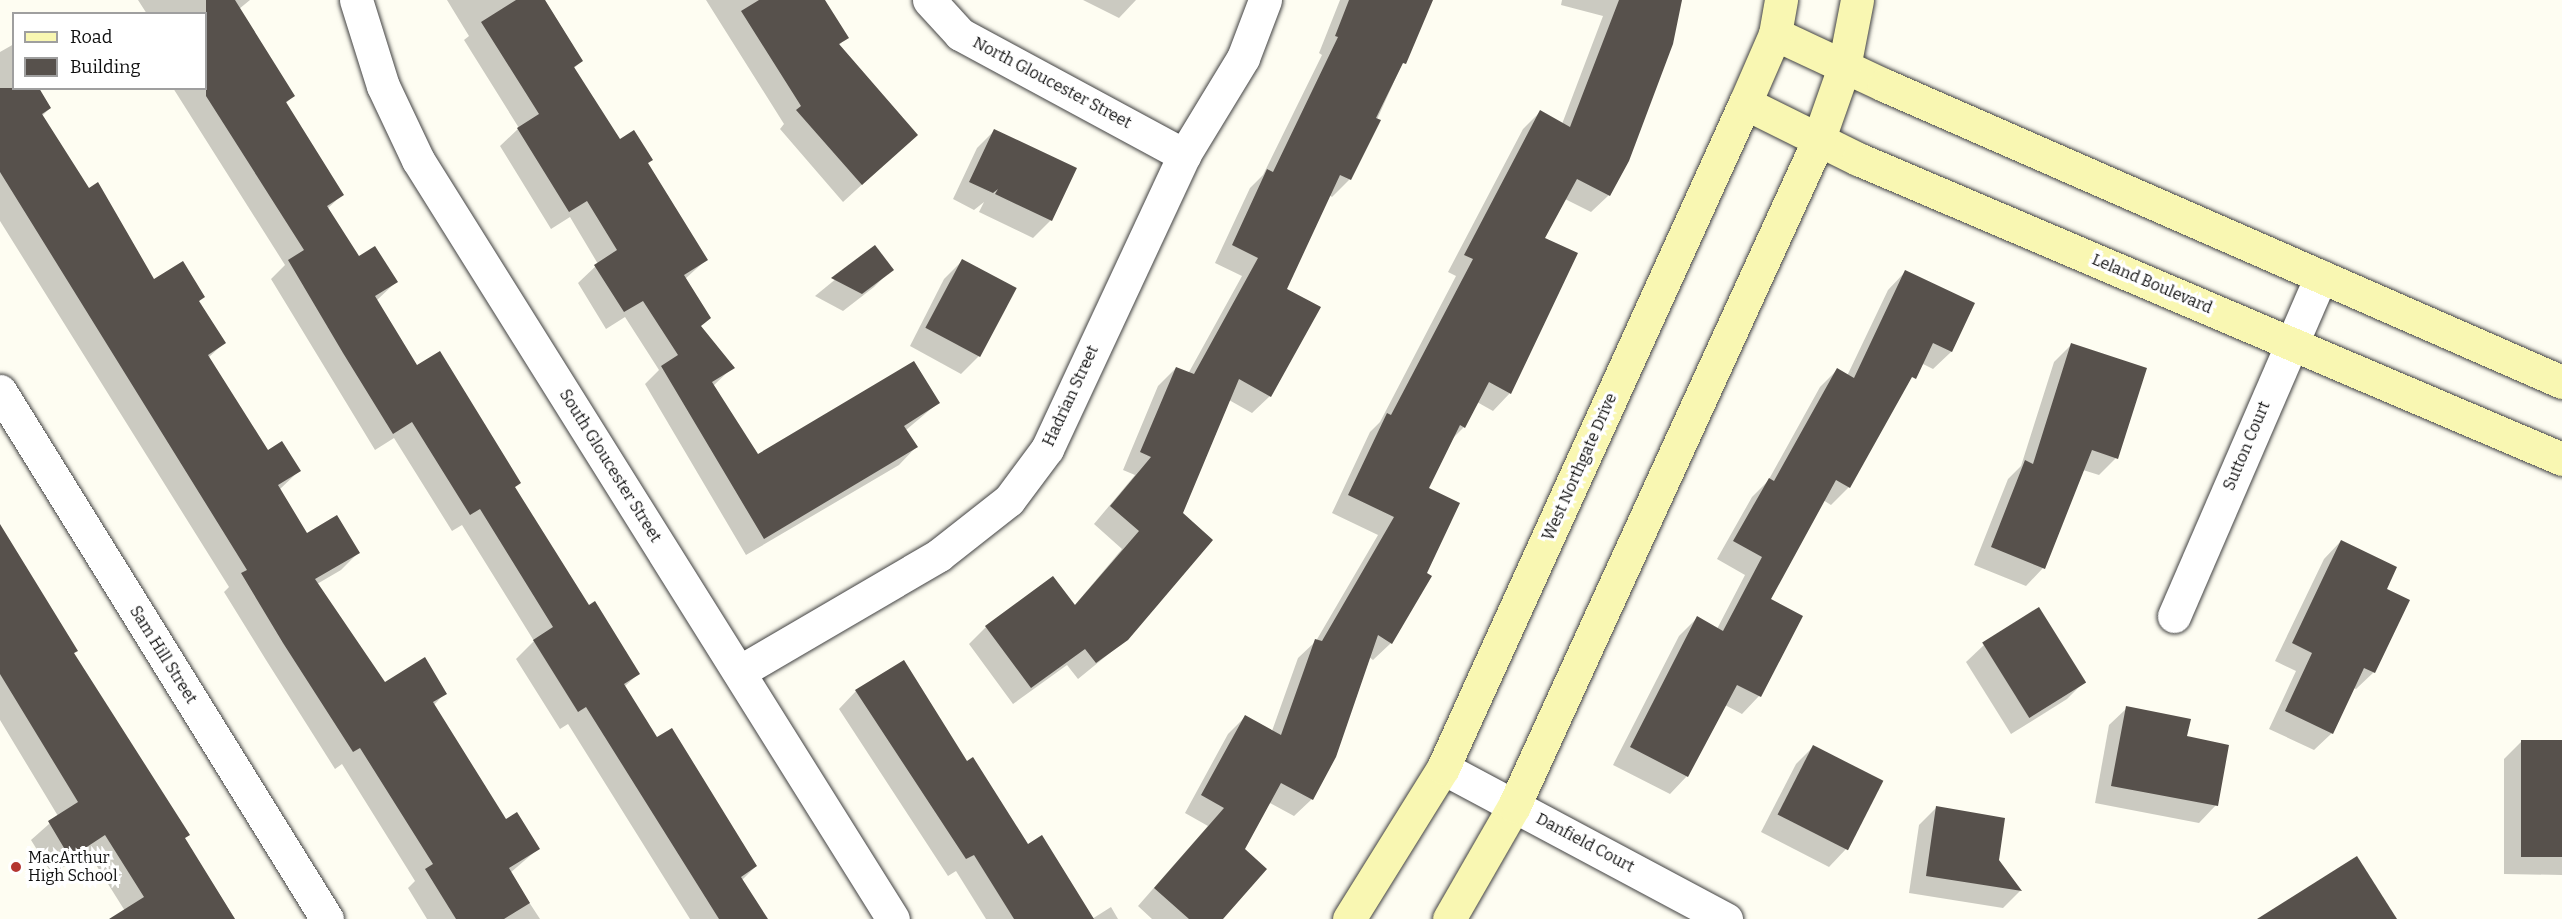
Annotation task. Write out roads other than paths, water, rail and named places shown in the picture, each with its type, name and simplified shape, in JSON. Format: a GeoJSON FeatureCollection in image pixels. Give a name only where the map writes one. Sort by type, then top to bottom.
{"type":"FeatureCollection","features":[{"type":"Feature","properties":{"kind":"main road","name":"West Northgate Drive"},"geometry":{"type":"LineString","coordinates":[[1349,919],[1443,768],[1745,103],[1775,34],[1781,0]]}},
{"type":"Feature","properties":{"kind":"main road"},"geometry":{"type":"LineString","coordinates":[[1449,919],[1514,806],[1818,141],[1844,68],[1857,0]]}},
{"type":"Feature","properties":{"kind":"main road"},"geometry":{"type":"LineString","coordinates":[[1775,34],[1844,68],[2562,381]]}},
{"type":"Feature","properties":{"kind":"main road","name":"Leland Boulevard"},"geometry":{"type":"LineString","coordinates":[[1745,103],[1818,141],[2562,459]]}},
{"type":"Feature","properties":{"kind":"street","name":"South Gloucester Street"},"geometry":{"type":"LineString","coordinates":[[356,0],[383,86],[418,160],[893,919]]}},
{"type":"Feature","properties":{"kind":"street","name":"North Gloucester Street"},"geometry":{"type":"LineString","coordinates":[[929,0],[960,34],[1184,155]]}},
{"type":"Feature","properties":{"kind":"street","name":"Hadrian Street"},"geometry":{"type":"LineString","coordinates":[[739,672],[939,555],[1009,500],[1047,449],[1184,155],[1243,58],[1265,0]]}},
{"type":"Feature","properties":{"kind":"street","name":"Sutton Court"},"geometry":{"type":"LineString","coordinates":[[2174,616],[2321,276]]}},
{"type":"Feature","properties":{"kind":"street","name":"Sam Hill Street"},"geometry":{"type":"LineString","coordinates":[[0,391],[327,919]]}},
{"type":"Feature","properties":{"kind":"street","name":"Danfield Court"},"geometry":{"type":"LineString","coordinates":[[1443,768],[1726,919]]}},
{"type":"Feature","properties":{"kind":"place","name":"MacArthur High School"},"geometry":{"type":"Point","coordinates":[16,867]}}]}
